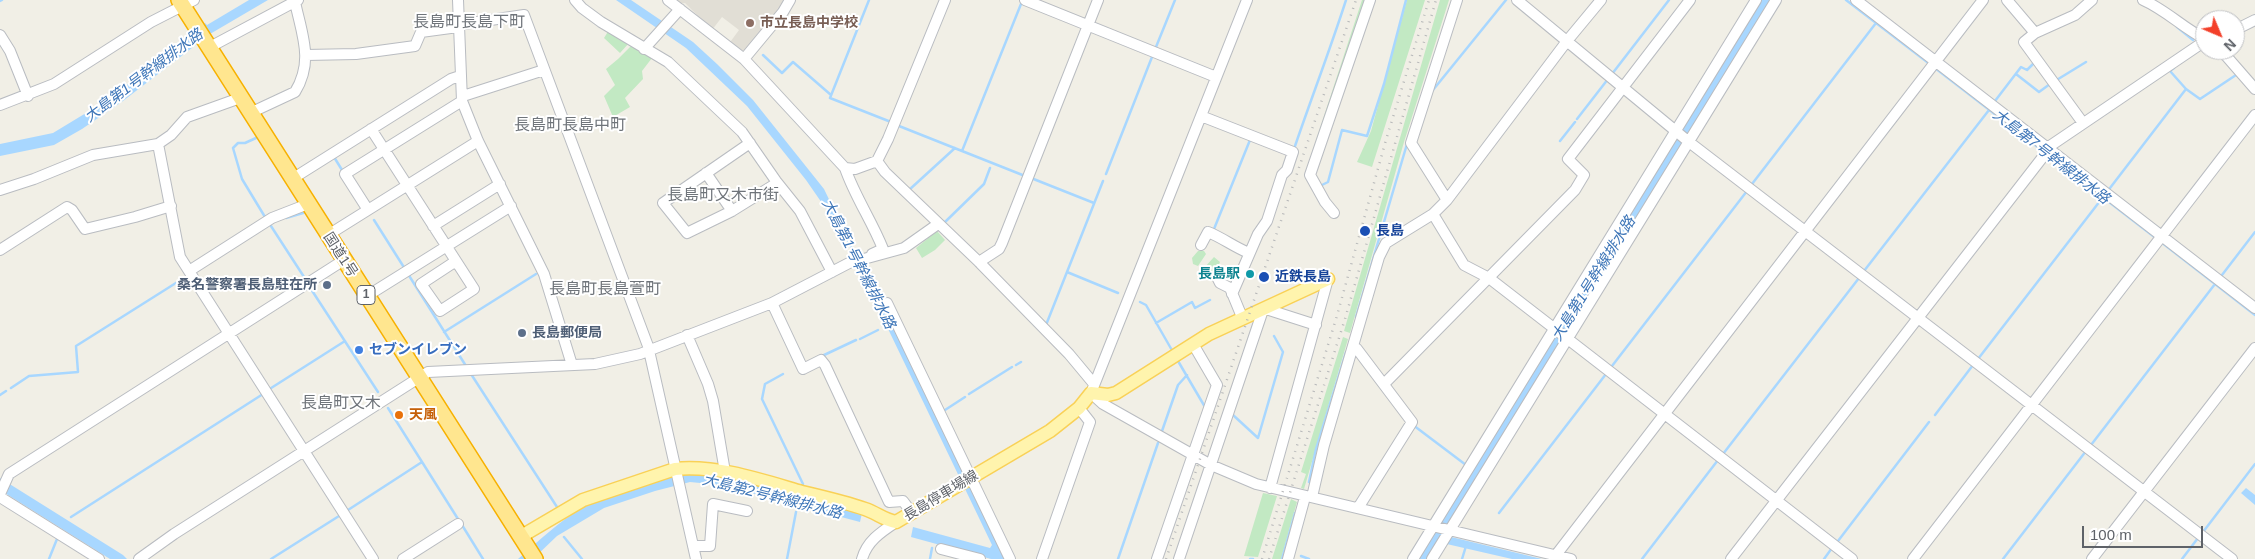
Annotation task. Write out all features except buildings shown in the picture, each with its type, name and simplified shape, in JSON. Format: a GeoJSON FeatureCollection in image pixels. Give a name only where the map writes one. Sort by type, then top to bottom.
{"type":"FeatureCollection","features":[{"type":"Feature","properties":{"kind":"highway","name":"国道1号"},"geometry":{"type":"LineString","coordinates":[[185,2],[192,20],[240,98],[535,559]]}},
{"type":"Feature","properties":{"kind":"main road"},"geometry":{"type":"LineString","coordinates":[[1093,389],[1108,396],[1116,393],[1193,344],[1242,317],[1264,309],[1328,279]]}},
{"type":"Feature","properties":{"kind":"main road","name":"長島停車場線"},"geometry":{"type":"LineString","coordinates":[[523,542],[546,520],[583,500],[676,472],[725,472],[865,509],[888,521],[896,522],[1050,431],[1079,408],[1093,389]]}},
{"type":"Feature","properties":{"kind":"street"},"geometry":{"type":"LineString","coordinates":[[458,0],[462,99],[478,141],[544,274],[572,365]]}},
{"type":"Feature","properties":{"kind":"street"},"geometry":{"type":"LineString","coordinates":[[575,0],[582,8],[601,22],[668,62],[742,132],[777,183],[800,211],[832,272]]}},
{"type":"Feature","properties":{"kind":"street"},"geometry":{"type":"LineString","coordinates":[[139,559],[428,372],[608,362],[649,350],[772,303],[832,272],[883,249],[862,209],[860,200],[850,183],[845,168],[744,59],[668,0]]}},
{"type":"Feature","properties":{"kind":"street"},"geometry":{"type":"LineString","coordinates":[[744,59],[783,12],[790,0]]}},
{"type":"Feature","properties":{"kind":"street"},"geometry":{"type":"LineString","coordinates":[[845,168],[855,169],[877,161],[946,0]]}},
{"type":"Feature","properties":{"kind":"street"},"geometry":{"type":"LineString","coordinates":[[1025,0],[1216,77]]}},
{"type":"Feature","properties":{"kind":"street"},"geometry":{"type":"LineString","coordinates":[[979,262],[1002,244],[1098,0]]}},
{"type":"Feature","properties":{"kind":"street"},"geometry":{"type":"LineString","coordinates":[[1093,389],[1247,0]]}},
{"type":"Feature","properties":{"kind":"street"},"geometry":{"type":"LineString","coordinates":[[1334,213],[1325,202],[1310,175],[1370,0]]}},
{"type":"Feature","properties":{"kind":"street"},"geometry":{"type":"LineString","coordinates":[[1447,200],[1411,144],[1457,0]]}},
{"type":"Feature","properties":{"kind":"street"},"geometry":{"type":"LineString","coordinates":[[1517,0],[1624,86],[1677,132],[2232,559]]}},
{"type":"Feature","properties":{"kind":"street"},"geometry":{"type":"LineString","coordinates":[[1288,559],[1380,257],[1386,244],[1433,214],[1447,200],[1567,41],[1601,0]]}},
{"type":"Feature","properties":{"kind":"street"},"geometry":{"type":"LineString","coordinates":[[1384,384],[1575,190],[1584,175],[1568,159],[1690,0]]}},
{"type":"Feature","properties":{"kind":"street"},"geometry":{"type":"LineString","coordinates":[[1413,559],[1556,330],[1756,0]]}},
{"type":"Feature","properties":{"kind":"street"},"geometry":{"type":"LineString","coordinates":[[1432,559],[1776,0]]}},
{"type":"Feature","properties":{"kind":"street"},"geometry":{"type":"LineString","coordinates":[[1856,0],[1933,65],[2160,239],[2255,308]]}},
{"type":"Feature","properties":{"kind":"street"},"geometry":{"type":"LineString","coordinates":[[1556,555],[1983,0]]}},
{"type":"Feature","properties":{"kind":"street"},"geometry":{"type":"LineString","coordinates":[[2007,0],[2035,33]]}},
{"type":"Feature","properties":{"kind":"street"},"geometry":{"type":"LineString","coordinates":[[2083,123],[2024,42],[2035,33],[2075,16],[2092,0]]}},
{"type":"Feature","properties":{"kind":"street"},"geometry":{"type":"LineString","coordinates":[[2145,0],[2161,8],[2195,34]]}},
{"type":"Feature","properties":{"kind":"street"},"geometry":{"type":"LineString","coordinates":[[209,46],[296,1],[306,55],[299,85],[295,92],[250,113]]}},
{"type":"Feature","properties":{"kind":"street"},"geometry":{"type":"LineString","coordinates":[[0,105],[28,96],[54,84],[185,2]]}},
{"type":"Feature","properties":{"kind":"street"},"geometry":{"type":"LineString","coordinates":[[644,49],[680,9]]}},
{"type":"Feature","properties":{"kind":"street"},"geometry":{"type":"LineString","coordinates":[[306,55],[356,54],[415,46],[421,32],[524,15],[635,308],[649,350],[696,559]]}},
{"type":"Feature","properties":{"kind":"street"},"geometry":{"type":"LineString","coordinates":[[0,35],[10,51],[28,96]]}},
{"type":"Feature","properties":{"kind":"street"},"geometry":{"type":"LineString","coordinates":[[1731,559],[2047,151],[2083,123],[2195,47]]}},
{"type":"Feature","properties":{"kind":"street"},"geometry":{"type":"LineString","coordinates":[[2229,60],[2255,89]]}},
{"type":"Feature","properties":{"kind":"street"},"geometry":{"type":"LineString","coordinates":[[368,210],[345,174],[462,99],[544,70]]}},
{"type":"Feature","properties":{"kind":"street"},"geometry":{"type":"LineString","coordinates":[[292,179],[451,79],[460,76]]}},
{"type":"Feature","properties":{"kind":"street"},"geometry":{"type":"LineString","coordinates":[[0,190],[34,179],[93,154],[158,144],[169,137],[187,117],[240,98]]}},
{"type":"Feature","properties":{"kind":"street"},"geometry":{"type":"LineString","coordinates":[[1913,559],[2255,115]]}},
{"type":"Feature","properties":{"kind":"street"},"geometry":{"type":"LineString","coordinates":[[1201,116],[1293,152],[1287,170],[1282,175],[1268,220],[1258,234],[1232,294]]}},
{"type":"Feature","properties":{"kind":"street"},"geometry":{"type":"LineString","coordinates":[[371,129],[474,289],[440,311],[422,284],[456,262]]}},
{"type":"Feature","properties":{"kind":"street"},"geometry":{"type":"LineString","coordinates":[[328,235],[478,141]]}},
{"type":"Feature","properties":{"kind":"street"},"geometry":{"type":"LineString","coordinates":[[750,142],[663,203],[687,233],[732,211],[777,183]]}},
{"type":"Feature","properties":{"kind":"street"},"geometry":{"type":"LineString","coordinates":[[158,144],[180,257],[373,559]]}},
{"type":"Feature","properties":{"kind":"street"},"geometry":{"type":"LineString","coordinates":[[877,161],[885,172],[979,262],[1069,354],[1104,404],[1211,465],[1239,478],[1270,488],[1358,508],[1539,556],[1556,555],[1571,559]]}},
{"type":"Feature","properties":{"kind":"street"},"geometry":{"type":"LineString","coordinates":[[706,172],[732,211]]}},
{"type":"Feature","properties":{"kind":"street"},"geometry":{"type":"LineString","coordinates":[[434,226],[500,184]]}},
{"type":"Feature","properties":{"kind":"street"},"geometry":{"type":"LineString","coordinates":[[189,271],[272,218],[308,204]]}},
{"type":"Feature","properties":{"kind":"street"},"geometry":{"type":"LineString","coordinates":[[0,250],[67,207],[72,210],[85,229],[171,206]]}},
{"type":"Feature","properties":{"kind":"street"},"geometry":{"type":"LineString","coordinates":[[367,296],[511,206]]}},
{"type":"Feature","properties":{"kind":"street"},"geometry":{"type":"LineString","coordinates":[[1433,214],[1464,265],[1488,278],[1852,559]]}},
{"type":"Feature","properties":{"kind":"street"},"geometry":{"type":"LineString","coordinates":[[858,260],[904,248],[938,224]]}},
{"type":"Feature","properties":{"kind":"street"},"geometry":{"type":"LineString","coordinates":[[1201,245],[1208,232],[1224,238],[1232,246],[1249,253]]}},
{"type":"Feature","properties":{"kind":"street"},"geometry":{"type":"LineString","coordinates":[[99,559],[0,494],[4,477],[228,332],[344,260]]}},
{"type":"Feature","properties":{"kind":"street"},"geometry":{"type":"LineString","coordinates":[[1218,277],[1220,283],[1230,288],[1242,317]]}},
{"type":"Feature","properties":{"kind":"street"},"geometry":{"type":"LineString","coordinates":[[1270,488],[1328,279]]}},
{"type":"Feature","properties":{"kind":"street"},"geometry":{"type":"LineString","coordinates":[[772,303],[803,369],[821,360],[825,365],[889,502],[903,501],[912,513]]}},
{"type":"Feature","properties":{"kind":"street"},"geometry":{"type":"LineString","coordinates":[[887,303],[1010,559]]}},
{"type":"Feature","properties":{"kind":"street"},"geometry":{"type":"LineString","coordinates":[[1179,559],[1264,309],[1316,325]]}},
{"type":"Feature","properties":{"kind":"street"},"geometry":{"type":"LineString","coordinates":[[687,335],[713,401],[725,472]]}},
{"type":"Feature","properties":{"kind":"street"},"geometry":{"type":"LineString","coordinates":[[1157,559],[1217,385],[1193,344]]}},
{"type":"Feature","properties":{"kind":"street"},"geometry":{"type":"LineString","coordinates":[[1354,347],[1412,422],[1358,508]]}},
{"type":"Feature","properties":{"kind":"street"},"geometry":{"type":"LineString","coordinates":[[2092,559],[2255,348]]}},
{"type":"Feature","properties":{"kind":"street"},"geometry":{"type":"LineString","coordinates":[[1042,559],[1090,422],[1079,408]]}},
{"type":"Feature","properties":{"kind":"street"},"geometry":{"type":"LineString","coordinates":[[693,546],[710,546],[713,504],[746,511]]}},
{"type":"Feature","properties":{"kind":"street"},"geometry":{"type":"LineString","coordinates":[[862,559],[869,543],[896,522]]}},
{"type":"Feature","properties":{"kind":"street"},"geometry":{"type":"LineString","coordinates":[[403,559],[458,524]]}},
{"type":"Feature","properties":{"kind":"street"},"geometry":{"type":"LineString","coordinates":[[941,549],[980,559]]}},
{"type":"Feature","properties":{"kind":"shaded area","name":"市立長島中学校"},"geometry":{"type":"Polygon","coordinates":[[[674,0],[786,0],[778,15],[746,50],[736,50],[728,45],[739,30],[722,17],[712,30],[685,3],[679,4],[674,0]]]}},
{"type":"Feature","properties":{"kind":"green space"},"geometry":{"type":"Polygon","coordinates":[[[1362,0],[1368,0],[1305,174],[1362,0]]]}},
{"type":"Feature","properties":{"kind":"green space"},"geometry":{"type":"Polygon","coordinates":[[[1407,0],[1425,0],[1372,167],[1357,162],[1371,131],[1407,0]]]}},
{"type":"Feature","properties":{"kind":"green space"},"geometry":{"type":"Polygon","coordinates":[[[1440,0],[1449,0],[1404,142],[1350,333],[1344,331],[1440,0]]]}},
{"type":"Feature","properties":{"kind":"green space"},"geometry":{"type":"Polygon","coordinates":[[[609,30],[629,43],[620,53],[604,38],[609,30]]]}},
{"type":"Feature","properties":{"kind":"green space"},"geometry":{"type":"Polygon","coordinates":[[[631,46],[652,58],[642,71],[643,79],[625,98],[630,107],[613,117],[604,96],[615,85],[606,69],[631,46]]]}},
{"type":"Feature","properties":{"kind":"green space"},"geometry":{"type":"Polygon","coordinates":[[[937,231],[945,240],[935,250],[922,258],[916,248],[937,231]]]}},
{"type":"Feature","properties":{"kind":"green space"},"geometry":{"type":"Polygon","coordinates":[[[1198,251],[1204,251],[1206,254],[1198,266],[1193,264],[1192,258],[1198,251]]]}},
{"type":"Feature","properties":{"kind":"green space"},"geometry":{"type":"Polygon","coordinates":[[[1214,257],[1220,262],[1215,273],[1206,274],[1204,268],[1214,257]]]}},
{"type":"Feature","properties":{"kind":"green space"},"geometry":{"type":"Polygon","coordinates":[[[1343,337],[1348,339],[1304,489],[1301,488],[1306,474],[1301,472],[1343,337]]]}},
{"type":"Feature","properties":{"kind":"green space"},"geometry":{"type":"Polygon","coordinates":[[[1263,493],[1277,496],[1258,557],[1244,556],[1263,493]]]}},
{"type":"Feature","properties":{"kind":"green space"},"geometry":{"type":"Polygon","coordinates":[[[1291,499],[1297,502],[1281,559],[1272,559],[1291,499]]]}},
{"type":"Feature","properties":{"kind":"water","name":"大島第1号幹線排水路"},"geometry":{"type":"Polygon","coordinates":[[[249,0],[268,0],[210,34],[123,101],[82,129],[54,145],[0,156],[0,144],[53,133],[118,92],[205,23],[207,25],[249,0]]]}},
{"type":"Feature","properties":{"kind":"water","name":"大島第1号幹線排水路"},"geometry":{"type":"Polygon","coordinates":[[[616,0],[631,0],[693,42],[753,100],[824,189],[880,304],[884,307],[1006,559],[991,559],[911,537],[913,527],[990,548],[992,545],[865,281],[852,250],[806,180],[747,106],[686,48],[616,0]]]}},
{"type":"Feature","properties":{"kind":"water","name":"大島第1号幹線排水路"},"geometry":{"type":"Polygon","coordinates":[[[1762,0],[1770,0],[1451,520],[1446,525],[1443,535],[1542,559],[1512,559],[1438,542],[1428,559],[1417,559],[1445,516],[1762,0]]]}},
{"type":"Feature","properties":{"kind":"water","name":"大島第2号幹線排水路"},"geometry":{"type":"Polygon","coordinates":[[[690,472],[724,477],[862,513],[860,522],[721,485],[690,482],[655,491],[604,508],[557,536],[533,559],[518,559],[550,531],[584,507],[609,495],[636,486],[690,472]]]}},
{"type":"Feature","properties":{"kind":"water"},"geometry":{"type":"Polygon","coordinates":[[[0,478],[127,559],[110,559],[0,490],[0,478]]]}},
{"type":"Feature","properties":{"kind":"water"},"geometry":{"type":"Polygon","coordinates":[[[2246,488],[2255,495],[2255,505],[2241,493],[2246,488]]]}},
{"type":"Feature","properties":{"kind":"waterway"},"geometry":{"type":"LineString","coordinates":[[869,0],[830,98],[891,122]]}},
{"type":"Feature","properties":{"kind":"waterway"},"geometry":{"type":"LineString","coordinates":[[1156,47],[1175,0]]}},
{"type":"Feature","properties":{"kind":"waterway"},"geometry":{"type":"LineString","coordinates":[[1294,149],[1346,0]]}},
{"type":"Feature","properties":{"kind":"waterway"},"geometry":{"type":"LineString","coordinates":[[1320,186],[1328,182],[1342,130],[1367,136],[1384,84],[1406,0]]}},
{"type":"Feature","properties":{"kind":"waterway"},"geometry":{"type":"LineString","coordinates":[[1433,90],[1506,0]]}},
{"type":"Feature","properties":{"kind":"waterway"},"geometry":{"type":"LineString","coordinates":[[1612,74],[1669,0]]}},
{"type":"Feature","properties":{"kind":"waterway","name":"大島第7号幹線排水路"},"geometry":{"type":"LineString","coordinates":[[1846,0],[1931,65]]}},
{"type":"Feature","properties":{"kind":"waterway"},"geometry":{"type":"LineString","coordinates":[[962,151],[1021,4]]}},
{"type":"Feature","properties":{"kind":"waterway"},"geometry":{"type":"LineString","coordinates":[[1752,184],[1876,23]]}},
{"type":"Feature","properties":{"kind":"waterway"},"geometry":{"type":"LineString","coordinates":[[2177,27],[2193,40]]}},
{"type":"Feature","properties":{"kind":"waterway"},"geometry":{"type":"LineString","coordinates":[[763,55],[782,73],[793,62],[831,95]]}},
{"type":"Feature","properties":{"kind":"waterway"},"geometry":{"type":"LineString","coordinates":[[1106,174],[1152,57]]}},
{"type":"Feature","properties":{"kind":"waterway"},"geometry":{"type":"LineString","coordinates":[[2055,81],[2086,62]]}},
{"type":"Feature","properties":{"kind":"waterway"},"geometry":{"type":"LineString","coordinates":[[1995,101],[2021,67],[2027,70],[2034,63]]}},
{"type":"Feature","properties":{"kind":"waterway","name":"大島第7号幹線排水路"},"geometry":{"type":"LineString","coordinates":[[1935,68],[2044,152]]}},
{"type":"Feature","properties":{"kind":"waterway"},"geometry":{"type":"LineString","coordinates":[[2174,68],[2170,71],[2186,89]]}},
{"type":"Feature","properties":{"kind":"waterway"},"geometry":{"type":"LineString","coordinates":[[2016,74],[2039,92],[2050,84]]}},
{"type":"Feature","properties":{"kind":"waterway"},"geometry":{"type":"LineString","coordinates":[[2110,188],[2186,89],[2200,99],[2236,75]]}},
{"type":"Feature","properties":{"kind":"waterway"},"geometry":{"type":"LineString","coordinates":[[1577,119],[1608,79]]}},
{"type":"Feature","properties":{"kind":"waterway"},"geometry":{"type":"LineString","coordinates":[[1864,271],[1989,110]]}},
{"type":"Feature","properties":{"kind":"waterway"},"geometry":{"type":"LineString","coordinates":[[1560,141],[1575,122]]}},
{"type":"Feature","properties":{"kind":"waterway"},"geometry":{"type":"LineString","coordinates":[[899,126],[1025,176]]}},
{"type":"Feature","properties":{"kind":"waterway"},"geometry":{"type":"LineString","coordinates":[[256,138],[245,143],[238,143],[233,148],[242,179],[265,217]]}},
{"type":"Feature","properties":{"kind":"waterway"},"geometry":{"type":"LineString","coordinates":[[1214,229],[1250,140]]}},
{"type":"Feature","properties":{"kind":"waterway"},"geometry":{"type":"LineString","coordinates":[[1356,317],[1407,144]]}},
{"type":"Feature","properties":{"kind":"waterway"},"geometry":{"type":"LineString","coordinates":[[909,190],[955,148]]}},
{"type":"Feature","properties":{"kind":"waterway","name":"大島第7号幹線排水路"},"geometry":{"type":"LineString","coordinates":[[2048,155],[2157,239]]}},
{"type":"Feature","properties":{"kind":"waterway"},"geometry":{"type":"LineString","coordinates":[[334,157],[342,170]]}},
{"type":"Feature","properties":{"kind":"waterway"},"geometry":{"type":"LineString","coordinates":[[944,223],[984,184],[990,168]]}},
{"type":"Feature","properties":{"kind":"waterway"},"geometry":{"type":"LineString","coordinates":[[1031,178],[1094,203]]}},
{"type":"Feature","properties":{"kind":"waterway"},"geometry":{"type":"LineString","coordinates":[[1046,325],[1103,181]]}},
{"type":"Feature","properties":{"kind":"waterway"},"geometry":{"type":"LineString","coordinates":[[1612,366],[1747,191]]}},
{"type":"Feature","properties":{"kind":"waterway"},"geometry":{"type":"LineString","coordinates":[[1978,359],[2100,201]]}},
{"type":"Feature","properties":{"kind":"waterway"},"geometry":{"type":"LineString","coordinates":[[286,218],[303,213]]}},
{"type":"Feature","properties":{"kind":"waterway"},"geometry":{"type":"LineString","coordinates":[[374,220],[405,269]]}},
{"type":"Feature","properties":{"kind":"waterway"},"geometry":{"type":"LineString","coordinates":[[269,223],[306,280]]}},
{"type":"Feature","properties":{"kind":"waterway"},"geometry":{"type":"LineString","coordinates":[[2222,275],[2255,232]]}},
{"type":"Feature","properties":{"kind":"waterway","name":"大島第7号幹線排水路"},"geometry":{"type":"LineString","coordinates":[[2161,242],[2255,315]]}},
{"type":"Feature","properties":{"kind":"waterway"},"geometry":{"type":"LineString","coordinates":[[1067,272],[1118,293]]}},
{"type":"Feature","properties":{"kind":"waterway"},"geometry":{"type":"LineString","coordinates":[[408,274],[466,366]]}},
{"type":"Feature","properties":{"kind":"waterway"},"geometry":{"type":"LineString","coordinates":[[444,332],[536,274]]}},
{"type":"Feature","properties":{"kind":"waterway"},"geometry":{"type":"LineString","coordinates":[[11,388],[29,376],[78,372],[76,346],[187,276]]}},
{"type":"Feature","properties":{"kind":"waterway"},"geometry":{"type":"LineString","coordinates":[[1723,454],[1859,278]]}},
{"type":"Feature","properties":{"kind":"waterway"},"geometry":{"type":"LineString","coordinates":[[2091,445],[2215,284]]}},
{"type":"Feature","properties":{"kind":"waterway"},"geometry":{"type":"LineString","coordinates":[[309,286],[378,392]]}},
{"type":"Feature","properties":{"kind":"waterway"},"geometry":{"type":"LineString","coordinates":[[1156,323],[1192,302],[1195,308],[1210,300]]}},
{"type":"Feature","properties":{"kind":"waterway"},"geometry":{"type":"LineString","coordinates":[[1140,302],[1146,305],[1173,352]]}},
{"type":"Feature","properties":{"kind":"waterway","name":"大島第1号幹線排水路"},"geometry":{"type":"LineString","coordinates":[[860,339],[878,330]]}},
{"type":"Feature","properties":{"kind":"waterway"},"geometry":{"type":"LineString","coordinates":[[1233,415],[1258,438],[1283,352],[1274,336]]}},
{"type":"Feature","properties":{"kind":"waterway"},"geometry":{"type":"LineString","coordinates":[[822,356],[856,340]]}},
{"type":"Feature","properties":{"kind":"waterway"},"geometry":{"type":"LineString","coordinates":[[268,390],[345,341]]}},
{"type":"Feature","properties":{"kind":"waterway"},"geometry":{"type":"LineString","coordinates":[[1309,482],[1316,449],[1346,352]]}},
{"type":"Feature","properties":{"kind":"waterway"},"geometry":{"type":"LineString","coordinates":[[1178,361],[1205,407]]}},
{"type":"Feature","properties":{"kind":"waterway"},"geometry":{"type":"LineString","coordinates":[[1016,365],[1021,362]]}},
{"type":"Feature","properties":{"kind":"waterway"},"geometry":{"type":"LineString","coordinates":[[1935,415],[1973,365]]}},
{"type":"Feature","properties":{"kind":"waterway"},"geometry":{"type":"LineString","coordinates":[[969,394],[1012,367]]}},
{"type":"Feature","properties":{"kind":"waterway"},"geometry":{"type":"LineString","coordinates":[[471,374],[557,507]]}},
{"type":"Feature","properties":{"kind":"waterway"},"geometry":{"type":"LineString","coordinates":[[783,374],[765,384],[762,399],[803,484]]}},
{"type":"Feature","properties":{"kind":"waterway"},"geometry":{"type":"LineString","coordinates":[[1499,513],[1606,374]]}},
{"type":"Feature","properties":{"kind":"waterway"},"geometry":{"type":"LineString","coordinates":[[1162,431],[1178,385],[1187,375]]}},
{"type":"Feature","properties":{"kind":"waterway"},"geometry":{"type":"LineString","coordinates":[[0,395],[6,391]]}},
{"type":"Feature","properties":{"kind":"waterway"},"geometry":{"type":"LineString","coordinates":[[71,517],[263,394]]}},
{"type":"Feature","properties":{"kind":"waterway"},"geometry":{"type":"LineString","coordinates":[[945,410],[965,397]]}},
{"type":"Feature","properties":{"kind":"waterway"},"geometry":{"type":"LineString","coordinates":[[388,408],[458,519]]}},
{"type":"Feature","properties":{"kind":"waterway"},"geometry":{"type":"LineString","coordinates":[[1838,541],[1929,422]]}},
{"type":"Feature","properties":{"kind":"waterway"},"geometry":{"type":"LineString","coordinates":[[1413,425],[1466,465]]}},
{"type":"Feature","properties":{"kind":"waterway"},"geometry":{"type":"LineString","coordinates":[[1118,559],[1158,443]]}},
{"type":"Feature","properties":{"kind":"waterway"},"geometry":{"type":"LineString","coordinates":[[2003,559],[2086,451]]}},
{"type":"Feature","properties":{"kind":"waterway"},"geometry":{"type":"LineString","coordinates":[[1642,559],[1718,460]]}},
{"type":"Feature","properties":{"kind":"waterway"},"geometry":{"type":"LineString","coordinates":[[348,510],[422,462]]}},
{"type":"Feature","properties":{"kind":"waterway"},"geometry":{"type":"LineString","coordinates":[[2203,532],[2255,464]]}},
{"type":"Feature","properties":{"kind":"waterway","name":"大島第2号幹線排水路"},"geometry":{"type":"LineString","coordinates":[[787,559],[796,512]]}},
{"type":"Feature","properties":{"kind":"waterway"},"geometry":{"type":"LineString","coordinates":[[1282,559],[1295,513]]}},
{"type":"Feature","properties":{"kind":"waterway"},"geometry":{"type":"LineString","coordinates":[[271,559],[339,516]]}},
{"type":"Feature","properties":{"kind":"waterway"},"geometry":{"type":"LineString","coordinates":[[462,525],[483,559]]}},
{"type":"Feature","properties":{"kind":"waterway"},"geometry":{"type":"LineString","coordinates":[[564,537],[582,559]]}},
{"type":"Feature","properties":{"kind":"waterway"},"geometry":{"type":"LineString","coordinates":[[2182,559],[2198,538]]}},
{"type":"Feature","properties":{"kind":"waterway"},"geometry":{"type":"LineString","coordinates":[[49,559],[57,539]]}},
{"type":"Feature","properties":{"kind":"waterway"},"geometry":{"type":"LineString","coordinates":[[1462,559],[1466,546]]}},
{"type":"Feature","properties":{"kind":"waterway"},"geometry":{"type":"LineString","coordinates":[[930,559],[932,548]]}},
{"type":"Feature","properties":{"kind":"waterway"},"geometry":{"type":"LineString","coordinates":[[1824,559],[1832,548]]}},
{"type":"Feature","properties":{"kind":"waterway"},"geometry":{"type":"LineString","coordinates":[[1301,556],[1309,559]]}},
{"type":"Feature","properties":{"kind":"railway"},"geometry":{"type":"LineString","coordinates":[[1166,559],[1356,0]]}},
{"type":"Feature","properties":{"kind":"railway"},"geometry":{"type":"LineString","coordinates":[[1262,559],[1336,319],[1386,140],[1429,0]]}},
{"type":"Feature","properties":{"kind":"railway"},"geometry":{"type":"LineString","coordinates":[[1269,559],[1345,319],[1436,0]]}},
{"type":"Feature","properties":{"kind":"place","name":"市立長島中学校"},"geometry":{"type":"Point","coordinates":[750,23]}},
{"type":"Feature","properties":{"kind":"place","name":"長島"},"geometry":{"type":"Point","coordinates":[1365,231]}},
{"type":"Feature","properties":{"kind":"place","name":"長島駅"},"geometry":{"type":"Point","coordinates":[1250,274]}},
{"type":"Feature","properties":{"kind":"place","name":"近鉄長島"},"geometry":{"type":"Point","coordinates":[1264,277]}},
{"type":"Feature","properties":{"kind":"place","name":"桑名警察署長島駐在所"},"geometry":{"type":"Point","coordinates":[327,285]}},
{"type":"Feature","properties":{"kind":"place","name":"長島郵便局"},"geometry":{"type":"Point","coordinates":[522,333]}},
{"type":"Feature","properties":{"kind":"place","name":"セブンイレブン"},"geometry":{"type":"Point","coordinates":[359,350]}},
{"type":"Feature","properties":{"kind":"place","name":"天風"},"geometry":{"type":"Point","coordinates":[399,415]}},
{"type":"Feature","properties":{"kind":"district","name":"長島町長島下町"},"geometry":{"type":"Point","coordinates":[469,23]}},
{"type":"Feature","properties":{"kind":"district","name":"長島町長島中町"},"geometry":{"type":"Point","coordinates":[570,126]}},
{"type":"Feature","properties":{"kind":"district","name":"長島町又木市街"},"geometry":{"type":"Point","coordinates":[723,196]}},
{"type":"Feature","properties":{"kind":"district","name":"長島町長島萱町"},"geometry":{"type":"Point","coordinates":[605,290]}},
{"type":"Feature","properties":{"kind":"district","name":"長島町又木"},"geometry":{"type":"Point","coordinates":[341,404]}}]}
